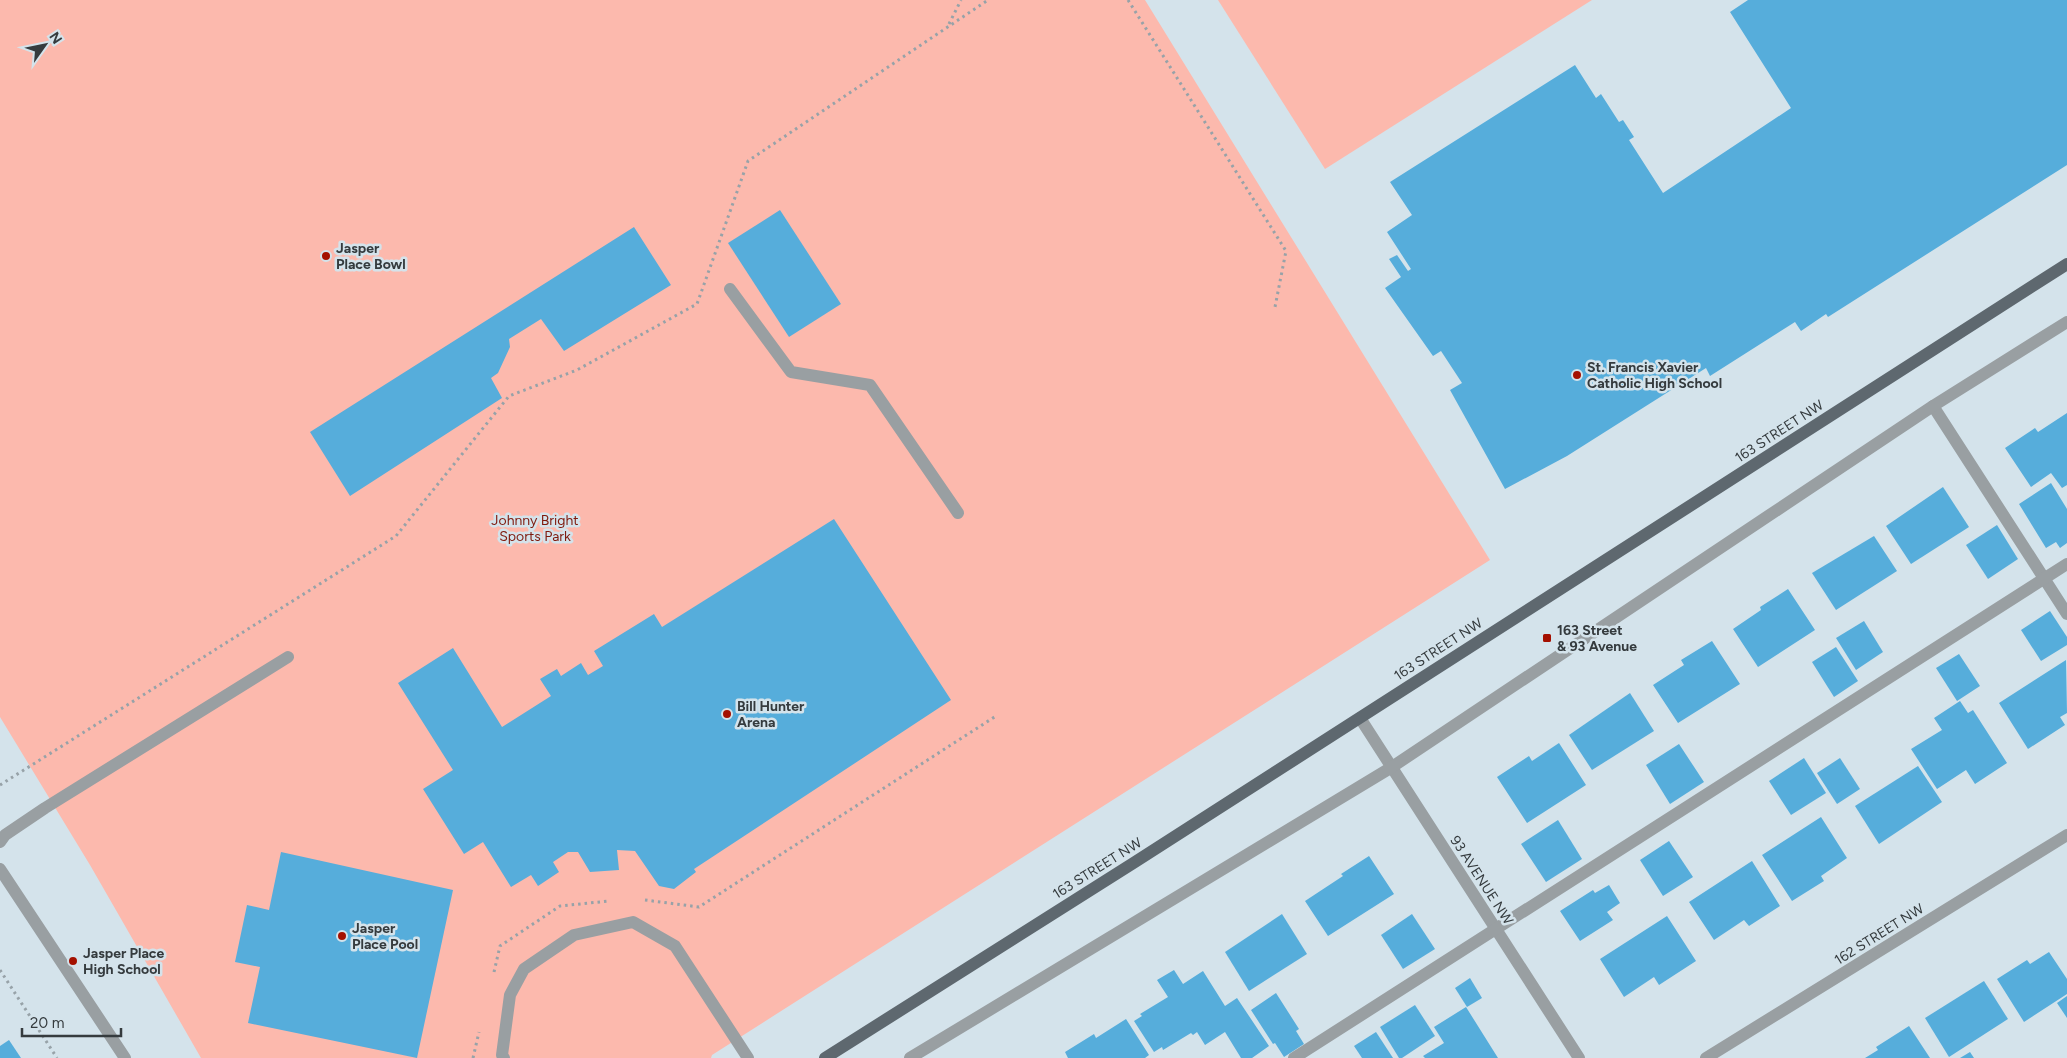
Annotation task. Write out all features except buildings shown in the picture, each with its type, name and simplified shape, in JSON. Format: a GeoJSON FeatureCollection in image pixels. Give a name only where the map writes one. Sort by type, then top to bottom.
{"type":"FeatureCollection","features":[{"type":"Feature","properties":{"kind":"main road","name":"163 STREET NW"},"geometry":{"type":"LineString","coordinates":[[825,1058],[1360,718],[2067,264]]}},
{"type":"Feature","properties":{"kind":"street"},"geometry":{"type":"LineString","coordinates":[[730,289],[791,372],[870,384],[958,512]]}},
{"type":"Feature","properties":{"kind":"street"},"geometry":{"type":"LineString","coordinates":[[910,1058],[1392,767],[1934,406],[2067,322]]}},
{"type":"Feature","properties":{"kind":"street"},"geometry":{"type":"LineString","coordinates":[[1934,406],[2067,614]]}},
{"type":"Feature","properties":{"kind":"street"},"geometry":{"type":"LineString","coordinates":[[1294,1058],[2067,564]]}},
{"type":"Feature","properties":{"kind":"street"},"geometry":{"type":"LineString","coordinates":[[0,842],[5,834],[45,808],[288,657]]}},
{"type":"Feature","properties":{"kind":"street","name":"93 AVENUE NW"},"geometry":{"type":"LineString","coordinates":[[1360,718],[1579,1058]]}},
{"type":"Feature","properties":{"kind":"street","name":"162 STREET NW"},"geometry":{"type":"LineString","coordinates":[[1706,1058],[2067,835]]}},
{"type":"Feature","properties":{"kind":"street"},"geometry":{"type":"LineString","coordinates":[[0,869],[125,1058]]}},
{"type":"Feature","properties":{"kind":"street"},"geometry":{"type":"LineString","coordinates":[[504,1058],[502,1055],[510,995],[524,969],[574,935],[633,922],[675,946],[748,1058]]}},
{"type":"Feature","properties":{"kind":"path"},"geometry":{"type":"LineString","coordinates":[[948,26],[960,0]]}},
{"type":"Feature","properties":{"kind":"path"},"geometry":{"type":"LineString","coordinates":[[0,785],[396,536],[508,396],[577,370],[697,304],[748,161],[988,0]]}},
{"type":"Feature","properties":{"kind":"path"},"geometry":{"type":"LineString","coordinates":[[1128,0],[1286,251],[1275,308]]}},
{"type":"Feature","properties":{"kind":"path"},"geometry":{"type":"LineString","coordinates":[[641,900],[699,907],[996,716]]}},
{"type":"Feature","properties":{"kind":"path"},"geometry":{"type":"LineString","coordinates":[[0,970],[57,1058]]}},
{"type":"Feature","properties":{"kind":"green space","name":"Johnny Bright Sports Park"},"geometry":{"type":"Polygon","coordinates":[[[0,0],[1145,0],[1490,560],[712,1055],[711,1058],[201,1058],[90,865],[0,717],[0,0]]]}},
{"type":"Feature","properties":{"kind":"green space"},"geometry":{"type":"Polygon","coordinates":[[[1218,0],[1592,0],[1325,169],[1218,0]]]}},
{"type":"Feature","properties":{"kind":"place","name":"Jasper Place Bowl"},"geometry":{"type":"Point","coordinates":[326,256]}},
{"type":"Feature","properties":{"kind":"place","name":"St. Francis Xavier Catholic High School"},"geometry":{"type":"Point","coordinates":[1577,375]}},
{"type":"Feature","properties":{"kind":"place","name":"163 Street & 93 Avenue"},"geometry":{"type":"Point","coordinates":[1547,638]}},
{"type":"Feature","properties":{"kind":"place","name":"Bill Hunter Arena"},"geometry":{"type":"Point","coordinates":[727,714]}},
{"type":"Feature","properties":{"kind":"place","name":"Jasper Place Pool"},"geometry":{"type":"Point","coordinates":[342,936]}},
{"type":"Feature","properties":{"kind":"place","name":"Jasper Place High School"},"geometry":{"type":"Point","coordinates":[73,961]}}]}
